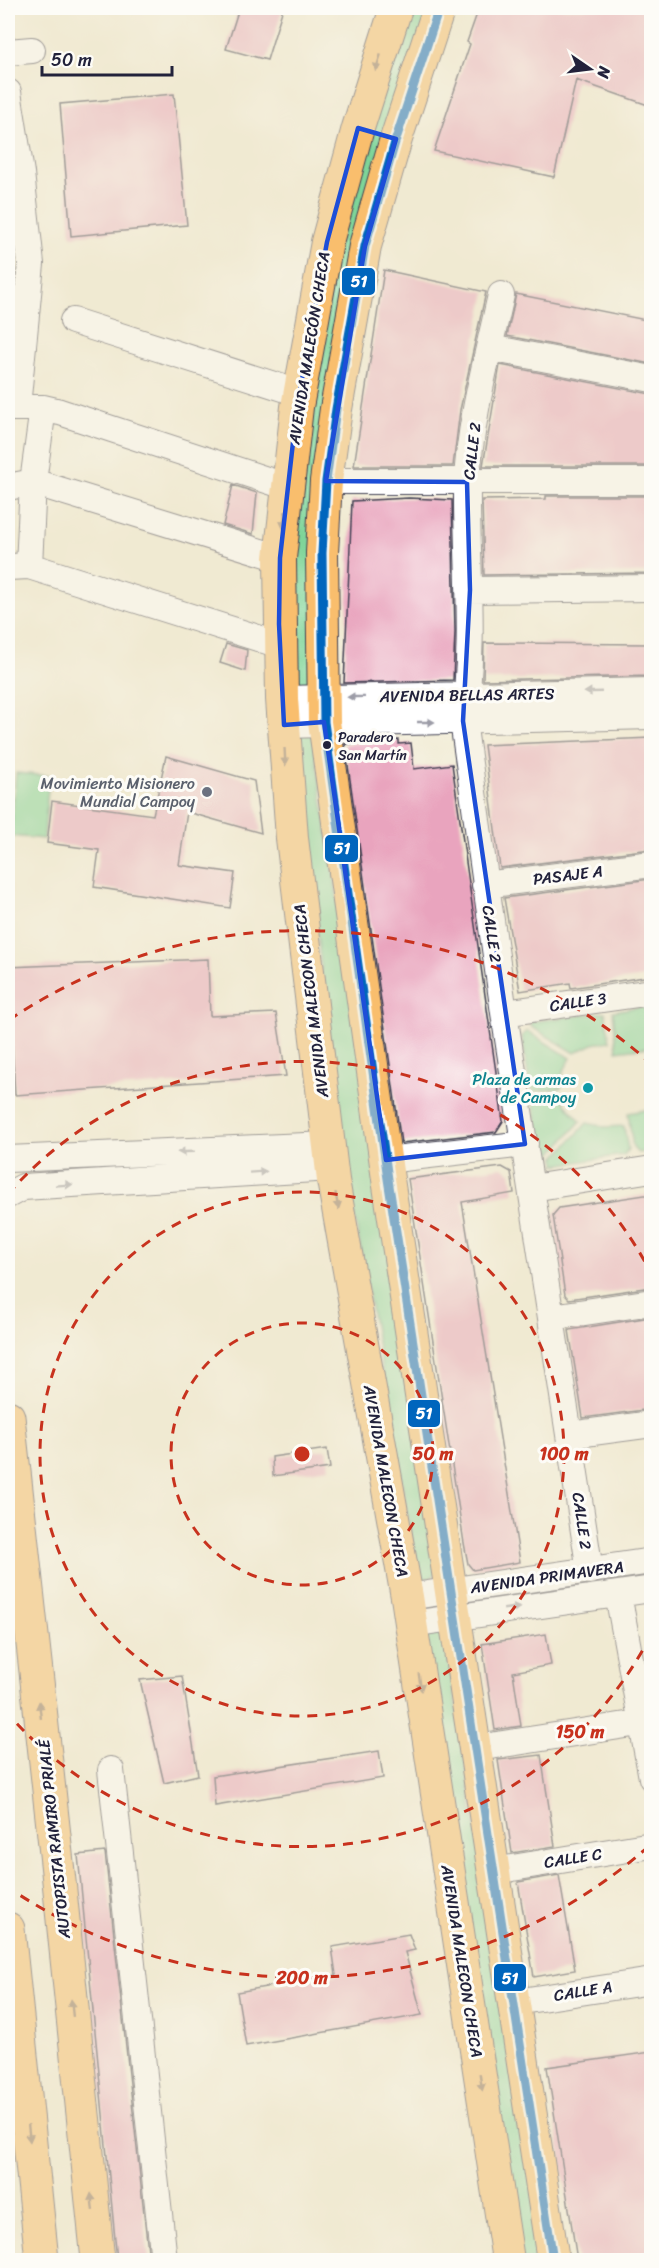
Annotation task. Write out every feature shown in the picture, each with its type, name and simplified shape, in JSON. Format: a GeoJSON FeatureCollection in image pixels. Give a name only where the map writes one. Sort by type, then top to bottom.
{"type":"FeatureCollection","features":[{"type":"Feature","properties":{"kind":"highway","name":"AUTOPISTA RAMIRO PRIALÉ"},"geometry":{"type":"LineString","coordinates":[[8,1417],[98,2260]]}},
{"type":"Feature","properties":{"kind":"highway"},"geometry":{"type":"LineString","coordinates":[[8,1929],[42,2260]]}},
{"type":"Feature","properties":{"kind":"main road","name":"AVENIDA MALECÓN CHECA"},"geometry":{"type":"LineString","coordinates":[[283,712],[280,558],[299,393],[327,242],[358,128],[396,8]]}},
{"type":"Feature","properties":{"kind":"main road"},"geometry":{"type":"LineString","coordinates":[[439,8],[396,139],[365,246],[342,370],[326,481],[322,553],[324,710],[386,1160],[553,2260]]}},
{"type":"Feature","properties":{"kind":"main road"},"geometry":{"type":"LineString","coordinates":[[358,128],[396,139]]}},
{"type":"Feature","properties":{"kind":"main road","name":"AVENIDA MALECON CHECA"},"geometry":{"type":"LineString","coordinates":[[283,712],[292,838],[330,1156],[409,1611],[508,2260]]}},
{"type":"Feature","properties":{"kind":"street"},"geometry":{"type":"LineString","coordinates":[[8,92],[32,264],[12,408],[43,408],[288,487]]}},
{"type":"Feature","properties":{"kind":"street","name":"CALLE 2"},"geometry":{"type":"LineString","coordinates":[[501,295],[471,445],[467,482],[470,590],[467,696],[463,721],[504,1013],[590,1571]]}},
{"type":"Feature","properties":{"kind":"street"},"geometry":{"type":"LineString","coordinates":[[73,321],[299,393]]}},
{"type":"Feature","properties":{"kind":"street"},"geometry":{"type":"LineString","coordinates":[[490,348],[651,379]]}},
{"type":"Feature","properties":{"kind":"street"},"geometry":{"type":"LineString","coordinates":[[43,408],[18,567],[280,645]]}},
{"type":"Feature","properties":{"kind":"street"},"geometry":{"type":"LineString","coordinates":[[326,481],[651,481]]}},
{"type":"Feature","properties":{"kind":"street"},"geometry":{"type":"LineString","coordinates":[[8,487],[33,482],[280,558]]}},
{"type":"Feature","properties":{"kind":"street"},"geometry":{"type":"LineString","coordinates":[[470,590],[651,588]]}},
{"type":"Feature","properties":{"kind":"street","name":"AVENIDA BELLAS ARTES"},"geometry":{"type":"LineString","coordinates":[[283,712],[467,696],[651,691]]}},
{"type":"Feature","properties":{"kind":"street","name":"AVENIDA BELLAS ARTES"},"geometry":{"type":"LineString","coordinates":[[324,710],[463,721],[651,716]]}},
{"type":"Feature","properties":{"kind":"street","name":"PASAJE A"},"geometry":{"type":"LineString","coordinates":[[485,885],[651,864]]}},
{"type":"Feature","properties":{"kind":"street","name":"CALLE 3"},"geometry":{"type":"LineString","coordinates":[[504,1013],[651,992]]}},
{"type":"Feature","properties":{"kind":"street"},"geometry":{"type":"LineString","coordinates":[[386,1160],[525,1144]]}},
{"type":"Feature","properties":{"kind":"street"},"geometry":{"type":"LineString","coordinates":[[8,1159],[330,1156]]}},
{"type":"Feature","properties":{"kind":"street"},"geometry":{"type":"LineString","coordinates":[[8,1196],[23,1187],[330,1156]]}},
{"type":"Feature","properties":{"kind":"street"},"geometry":{"type":"LineString","coordinates":[[532,1188],[651,1169]]}},
{"type":"Feature","properties":{"kind":"street"},"geometry":{"type":"LineString","coordinates":[[552,1317],[651,1302]]}},
{"type":"Feature","properties":{"kind":"street"},"geometry":{"type":"LineString","coordinates":[[570,1435],[651,1424]]}},
{"type":"Feature","properties":{"kind":"street","name":"AVENIDA PRIMAVERA"},"geometry":{"type":"LineString","coordinates":[[409,1611],[453,1604],[590,1571],[651,1561]]}},
{"type":"Feature","properties":{"kind":"street","name":"AVENIDA PRIMAVERA"},"geometry":{"type":"LineString","coordinates":[[453,1604],[651,1589]]}},
{"type":"Feature","properties":{"kind":"street"},"geometry":{"type":"LineString","coordinates":[[618,1593],[647,1722],[651,1778]]}},
{"type":"Feature","properties":{"kind":"street"},"geometry":{"type":"LineString","coordinates":[[477,1748],[647,1722]]}},
{"type":"Feature","properties":{"kind":"street"},"geometry":{"type":"LineString","coordinates":[[111,1770],[164,2260]]}},
{"type":"Feature","properties":{"kind":"street","name":"CALLE C"},"geometry":{"type":"LineString","coordinates":[[494,1871],[651,1845]]}},
{"type":"Feature","properties":{"kind":"street","name":"CALLE A"},"geometry":{"type":"LineString","coordinates":[[515,2002],[651,1981]]}},
{"type":"Feature","properties":{"kind":"highlighted area"},"geometry":{"type":"Polygon","coordinates":[[[358,128],[396,139],[365,246],[326,481],[467,482],[470,590],[463,721],[525,1144],[386,1160],[324,722],[284,725],[279,624],[280,558],[297,407],[327,242],[358,128]]]}},
{"type":"Feature","properties":{"kind":"green space"},"geometry":{"type":"Polygon","coordinates":[[[403,8],[431,8],[369,205],[313,685],[296,692],[287,631],[322,300],[403,8]]]}},
{"type":"Feature","properties":{"kind":"green space"},"geometry":{"type":"Polygon","coordinates":[[[312,731],[439,1570],[432,1577],[419,1580],[333,1081],[296,733],[312,731]]]}},
{"type":"Feature","properties":{"kind":"green space"},"geometry":{"type":"Polygon","coordinates":[[[16,773],[49,776],[44,839],[10,836],[16,773]]]}},
{"type":"Feature","properties":{"kind":"green space"},"geometry":{"type":"Polygon","coordinates":[[[651,1005],[651,1045],[617,1051],[613,1011],[651,1005]]]}},
{"type":"Feature","properties":{"kind":"green space"},"geometry":{"type":"Polygon","coordinates":[[[605,1012],[610,1041],[593,1044],[575,1053],[530,1026],[530,1022],[605,1012]]]}},
{"type":"Feature","properties":{"kind":"green space"},"geometry":{"type":"Polygon","coordinates":[[[527,1031],[571,1058],[563,1072],[561,1088],[536,1091],[530,1088],[522,1036],[527,1031]]]}},
{"type":"Feature","properties":{"kind":"green space"},"geometry":{"type":"Polygon","coordinates":[[[562,1093],[565,1104],[581,1121],[548,1158],[544,1157],[533,1101],[538,1096],[562,1093]]]}},
{"type":"Feature","properties":{"kind":"green space"},"geometry":{"type":"Polygon","coordinates":[[[651,1109],[651,1151],[638,1153],[633,1148],[628,1113],[651,1109]]]}},
{"type":"Feature","properties":{"kind":"green space"},"geometry":{"type":"Polygon","coordinates":[[[587,1123],[605,1127],[624,1126],[628,1149],[624,1155],[556,1165],[555,1158],[587,1123]]]}},
{"type":"Feature","properties":{"kind":"green space"},"geometry":{"type":"Polygon","coordinates":[[[444,1632],[546,2260],[516,2260],[425,1635],[444,1632]]]}},
{"type":"Feature","properties":{"kind":"building"},"geometry":{"type":"Polygon","coordinates":[[[239,8],[283,8],[267,60],[226,49],[239,8]]]}},
{"type":"Feature","properties":{"kind":"building"},"geometry":{"type":"Polygon","coordinates":[[[479,8],[651,8],[651,96],[648,105],[576,80],[554,177],[434,151],[470,44],[467,42],[479,8]]]}},
{"type":"Feature","properties":{"kind":"building"},"geometry":{"type":"Polygon","coordinates":[[[174,94],[187,225],[71,236],[60,104],[174,94]]]}},
{"type":"Feature","properties":{"kind":"building"},"geometry":{"type":"Polygon","coordinates":[[[384,270],[486,292],[460,410],[453,466],[354,466],[384,270]]]}},
{"type":"Feature","properties":{"kind":"building"},"geometry":{"type":"Polygon","coordinates":[[[516,294],[651,321],[651,364],[507,336],[516,294]]]}},
{"type":"Feature","properties":{"kind":"building"},"geometry":{"type":"Polygon","coordinates":[[[500,365],[651,394],[651,466],[483,466],[500,365]]]}},
{"type":"Feature","properties":{"kind":"building"},"geometry":{"type":"Polygon","coordinates":[[[233,485],[257,493],[253,534],[223,525],[233,485]]]}},
{"type":"Feature","properties":{"kind":"building"},"geometry":{"type":"Polygon","coordinates":[[[546,496],[651,496],[651,573],[484,575],[482,500],[546,499],[546,496]]]}},
{"type":"Feature","properties":{"kind":"building"},"geometry":{"type":"Polygon","coordinates":[[[409,498],[452,500],[455,632],[453,680],[344,683],[352,501],[409,498]]]}},
{"type":"Feature","properties":{"kind":"building"},"geometry":{"type":"Polygon","coordinates":[[[484,643],[651,644],[651,676],[483,680],[484,643]]]}},
{"type":"Feature","properties":{"kind":"building"},"geometry":{"type":"Polygon","coordinates":[[[226,644],[247,650],[245,671],[220,663],[226,644]]]}},
{"type":"Feature","properties":{"kind":"building"},"geometry":{"type":"Polygon","coordinates":[[[651,738],[651,849],[500,868],[484,745],[651,738]]]}},
{"type":"Feature","properties":{"kind":"building"},"geometry":{"type":"Polygon","coordinates":[[[399,740],[399,744],[411,743],[414,769],[452,764],[503,1121],[496,1132],[401,1143],[345,744],[399,740]]]}},
{"type":"Feature","properties":{"kind":"building"},"geometry":{"type":"Polygon","coordinates":[[[166,756],[254,781],[261,833],[187,812],[179,865],[235,873],[230,908],[94,887],[99,850],[47,843],[52,801],[153,815],[166,756]]]}},
{"type":"Feature","properties":{"kind":"building"},"geometry":{"type":"Polygon","coordinates":[[[651,879],[651,976],[571,988],[570,983],[520,991],[504,898],[651,879]]]}},
{"type":"Feature","properties":{"kind":"building"},"geometry":{"type":"Polygon","coordinates":[[[208,959],[210,1016],[276,1013],[286,1076],[15,1095],[8,967],[208,959]]]}},
{"type":"Feature","properties":{"kind":"building"},"geometry":{"type":"Polygon","coordinates":[[[502,1167],[511,1172],[514,1193],[462,1202],[520,1562],[473,1570],[468,1564],[464,1543],[408,1179],[502,1167]]]}},
{"type":"Feature","properties":{"kind":"building"},"geometry":{"type":"Polygon","coordinates":[[[651,1194],[651,1287],[569,1299],[565,1295],[553,1215],[559,1208],[651,1194]]]}},
{"type":"Feature","properties":{"kind":"building"},"geometry":{"type":"Polygon","coordinates":[[[651,1317],[651,1409],[583,1418],[569,1330],[651,1317]]]}},
{"type":"Feature","properties":{"kind":"building"},"geometry":{"type":"Polygon","coordinates":[[[327,1449],[330,1468],[273,1476],[272,1457],[327,1449]]]}},
{"type":"Feature","properties":{"kind":"building"},"geometry":{"type":"Polygon","coordinates":[[[546,1634],[551,1665],[513,1672],[521,1726],[495,1730],[482,1644],[546,1634]]]}},
{"type":"Feature","properties":{"kind":"building"},"geometry":{"type":"Polygon","coordinates":[[[182,1676],[198,1775],[164,1783],[140,1680],[182,1676]]]}},
{"type":"Feature","properties":{"kind":"building"},"geometry":{"type":"Polygon","coordinates":[[[379,1751],[383,1778],[215,1806],[213,1776],[379,1751]]]}},
{"type":"Feature","properties":{"kind":"building"},"geometry":{"type":"Polygon","coordinates":[[[541,1755],[555,1846],[512,1853],[498,1760],[541,1755]]]}},
{"type":"Feature","properties":{"kind":"building"},"geometry":{"type":"Polygon","coordinates":[[[105,1852],[149,2260],[117,2260],[78,1855],[105,1852]]]}},
{"type":"Feature","properties":{"kind":"building"},"geometry":{"type":"Polygon","coordinates":[[[559,1875],[575,1970],[534,1977],[518,1882],[559,1875]]]}},
{"type":"Feature","properties":{"kind":"building"},"geometry":{"type":"Polygon","coordinates":[[[409,1934],[415,1950],[405,1952],[422,2015],[246,2046],[237,1992],[336,1975],[332,1947],[409,1934]]]}},
{"type":"Feature","properties":{"kind":"building"},"geometry":{"type":"Polygon","coordinates":[[[651,2052],[651,2260],[577,2260],[547,2067],[651,2052]]]}},
{"type":"Feature","properties":{"kind":"transit line","name":"51"},"geometry":{"type":"LineString","coordinates":[[439,8],[396,139],[365,246],[336,409],[326,481],[322,553],[324,722],[388,1179],[553,2260]]}},
{"type":"Feature","properties":{"kind":"place","name":"Paradero San Martín"},"geometry":{"type":"Point","coordinates":[327,745]}},
{"type":"Feature","properties":{"kind":"place","name":"Movimiento Misionero Mundial Campoy"},"geometry":{"type":"Point","coordinates":[207,792]}},
{"type":"Feature","properties":{"kind":"place","name":"Plaza de armas de Campoy"},"geometry":{"type":"Point","coordinates":[588,1088]}}]}
